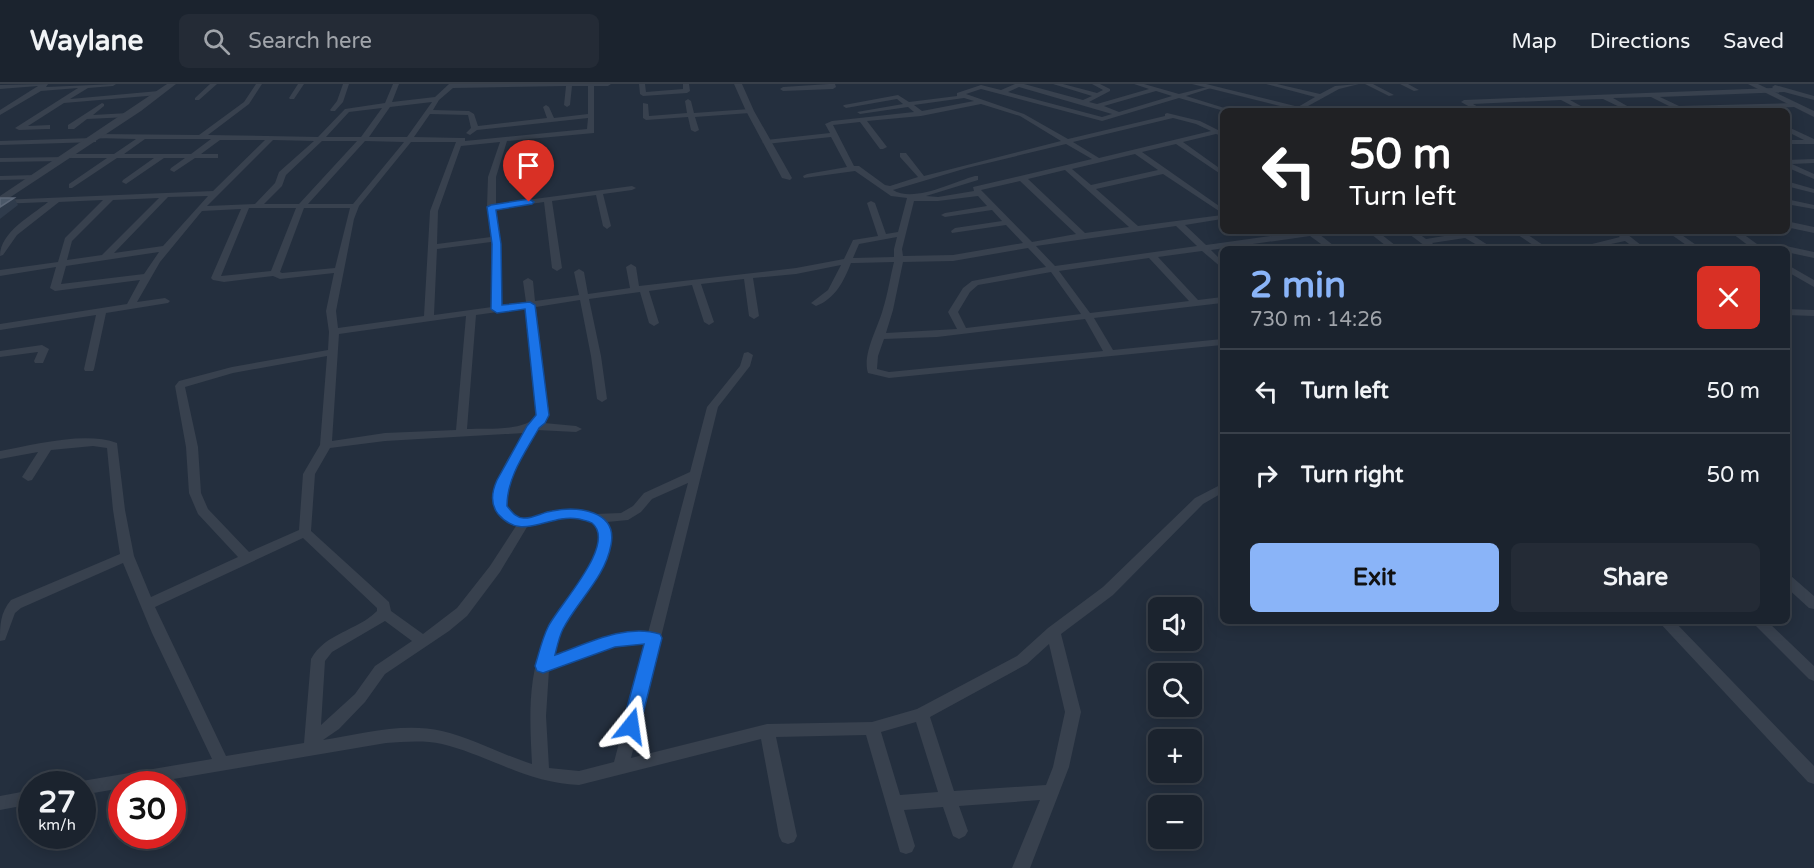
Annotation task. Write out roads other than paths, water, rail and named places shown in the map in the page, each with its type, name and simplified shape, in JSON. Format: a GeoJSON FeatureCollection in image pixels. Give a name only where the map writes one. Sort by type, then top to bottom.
{"type":"FeatureCollection","features":[{"type":"Feature","properties":{"kind":"street"},"geometry":{"type":"LineString","coordinates":[[0,85],[113,84]]}},
{"type":"Feature","properties":{"kind":"street"},"geometry":{"type":"LineString","coordinates":[[2,199],[96,138],[172,84]]}},
{"type":"Feature","properties":{"kind":"street"},"geometry":{"type":"LineString","coordinates":[[197,99],[214,84]]}},
{"type":"Feature","properties":{"kind":"street"},"geometry":{"type":"LineString","coordinates":[[201,137],[247,104],[259,84]]}},
{"type":"Feature","properties":{"kind":"street"},"geometry":{"type":"LineString","coordinates":[[292,98],[301,84]]}},
{"type":"Feature","properties":{"kind":"street"},"geometry":{"type":"LineString","coordinates":[[333,110],[340,102],[346,84]]}},
{"type":"Feature","properties":{"kind":"street"},"geometry":{"type":"LineString","coordinates":[[275,273],[302,206],[361,141],[388,104],[396,84]]}},
{"type":"Feature","properties":{"kind":"street"},"geometry":{"type":"LineString","coordinates":[[305,532],[309,474],[326,445],[334,332],[331,311],[338,270],[355,207],[409,140],[437,99],[452,85],[504,84],[546,88],[608,84]]}},
{"type":"Feature","properties":{"kind":"street"},"geometry":{"type":"LineString","coordinates":[[0,142],[143,136],[361,141],[504,140],[591,131],[591,84]]}},
{"type":"Feature","properties":{"kind":"street"},"geometry":{"type":"LineString","coordinates":[[642,84],[643,94],[687,91],[686,84]]}},
{"type":"Feature","properties":{"kind":"street"},"geometry":{"type":"LineString","coordinates":[[738,84],[766,142],[787,178]]}},
{"type":"Feature","properties":{"kind":"street"},"geometry":{"type":"LineString","coordinates":[[783,98],[782,87],[833,87],[832,84]]}},
{"type":"Feature","properties":{"kind":"street"},"geometry":{"type":"LineString","coordinates":[[1119,114],[1020,84],[978,102],[921,114],[829,124],[840,144],[842,156],[851,167],[859,170],[894,195],[938,199],[1177,141],[1220,133]]}},
{"type":"Feature","properties":{"kind":"street"},"geometry":{"type":"LineString","coordinates":[[1041,91],[1056,84],[1097,95]]}},
{"type":"Feature","properties":{"kind":"street"},"geometry":{"type":"LineString","coordinates":[[1084,102],[1109,88],[1095,84]]}},
{"type":"Feature","properties":{"kind":"street"},"geometry":{"type":"LineString","coordinates":[[1137,84],[1221,108]]}},
{"type":"Feature","properties":{"kind":"street"},"geometry":{"type":"LineString","coordinates":[[1196,84],[1288,108]]}},
{"type":"Feature","properties":{"kind":"street"},"geometry":{"type":"LineString","coordinates":[[1269,84],[1320,96]]}},
{"type":"Feature","properties":{"kind":"street"},"geometry":{"type":"LineString","coordinates":[[1299,108],[1337,87],[1356,84]]}},
{"type":"Feature","properties":{"kind":"street"},"geometry":{"type":"LineString","coordinates":[[1368,84],[1391,95]]}},
{"type":"Feature","properties":{"kind":"street"},"geometry":{"type":"LineString","coordinates":[[1403,84],[1416,90]]}},
{"type":"Feature","properties":{"kind":"street"},"geometry":{"type":"LineString","coordinates":[[1671,84],[1688,92]]}},
{"type":"Feature","properties":{"kind":"street"},"geometry":{"type":"LineString","coordinates":[[1709,84],[1725,91]]}},
{"type":"Feature","properties":{"kind":"street"},"geometry":{"type":"LineString","coordinates":[[1752,84],[1765,87],[1814,114]]}},
{"type":"Feature","properties":{"kind":"street"},"geometry":{"type":"LineString","coordinates":[[47,127],[20,128],[88,85]]}},
{"type":"Feature","properties":{"kind":"street"},"geometry":{"type":"LineString","coordinates":[[567,105],[569,85]]}},
{"type":"Feature","properties":{"kind":"street"},"geometry":{"type":"LineString","coordinates":[[0,113],[43,86]]}},
{"type":"Feature","properties":{"kind":"street"},"geometry":{"type":"LineString","coordinates":[[961,96],[960,93],[976,87],[1102,119],[1209,87]]}},
{"type":"Feature","properties":{"kind":"street"},"geometry":{"type":"LineString","coordinates":[[1476,108],[1464,102],[1725,91],[1765,87],[1814,90]]}},
{"type":"Feature","properties":{"kind":"street"},"geometry":{"type":"LineString","coordinates":[[1784,87],[1814,98]]}},
{"type":"Feature","properties":{"kind":"street"},"geometry":{"type":"LineString","coordinates":[[1097,106],[1158,89]]}},
{"type":"Feature","properties":{"kind":"street"},"geometry":{"type":"LineString","coordinates":[[64,101],[159,93]]}},
{"type":"Feature","properties":{"kind":"street"},"geometry":{"type":"LineString","coordinates":[[1649,94],[1677,108]]}},
{"type":"Feature","properties":{"kind":"street"},"geometry":{"type":"LineString","coordinates":[[1602,95],[1628,108]]}},
{"type":"Feature","properties":{"kind":"street"},"geometry":{"type":"LineString","coordinates":[[853,113],[961,96],[1022,115],[1098,160]]}},
{"type":"Feature","properties":{"kind":"street"},"geometry":{"type":"LineString","coordinates":[[846,106],[898,97],[921,114]]}},
{"type":"Feature","properties":{"kind":"street"},"geometry":{"type":"LineString","coordinates":[[1022,115],[1063,97]]}},
{"type":"Feature","properties":{"kind":"street"},"geometry":{"type":"LineString","coordinates":[[1560,98],[1581,108]]}},
{"type":"Feature","properties":{"kind":"street"},"geometry":{"type":"LineString","coordinates":[[257,206],[279,184],[282,174],[347,110],[437,99]]}},
{"type":"Feature","properties":{"kind":"street"},"geometry":{"type":"LineString","coordinates":[[688,101],[695,130]]}},
{"type":"Feature","properties":{"kind":"street"},"geometry":{"type":"LineString","coordinates":[[645,104],[646,118],[750,111]]}},
{"type":"Feature","properties":{"kind":"street"},"geometry":{"type":"LineString","coordinates":[[71,127],[102,105]]}},
{"type":"Feature","properties":{"kind":"street"},"geometry":{"type":"LineString","coordinates":[[1708,108],[1794,105]]}},
{"type":"Feature","properties":{"kind":"street"},"geometry":{"type":"LineString","coordinates":[[1753,106],[1757,108]]}},
{"type":"Feature","properties":{"kind":"street"},"geometry":{"type":"LineString","coordinates":[[546,107],[552,121]]}},
{"type":"Feature","properties":{"kind":"street"},"geometry":{"type":"LineString","coordinates":[[1140,108],[1198,122],[1220,133]]}},
{"type":"Feature","properties":{"kind":"street"},"geometry":{"type":"LineString","coordinates":[[428,112],[467,112],[471,114],[475,128]]}},
{"type":"Feature","properties":{"kind":"street"},"geometry":{"type":"LineString","coordinates":[[85,117],[129,115]]}},
{"type":"Feature","properties":{"kind":"street"},"geometry":{"type":"LineString","coordinates":[[429,319],[434,211],[460,142],[475,128],[591,116]]}},
{"type":"Feature","properties":{"kind":"street"},"geometry":{"type":"LineString","coordinates":[[886,188],[965,166],[1174,116]]}},
{"type":"Feature","properties":{"kind":"street"},"geometry":{"type":"LineString","coordinates":[[862,120],[883,147]]}},
{"type":"Feature","properties":{"kind":"street"},"geometry":{"type":"LineString","coordinates":[[1790,127],[1814,142]]}},
{"type":"Feature","properties":{"kind":"street"},"geometry":{"type":"LineString","coordinates":[[766,142],[833,135]]}},
{"type":"Feature","properties":{"kind":"street"},"geometry":{"type":"LineString","coordinates":[[72,186],[143,136]]}},
{"type":"Feature","properties":{"kind":"street"},"geometry":{"type":"LineString","coordinates":[[177,143],[185,137]]}},
{"type":"Feature","properties":{"kind":"street"},"geometry":{"type":"LineString","coordinates":[[174,170],[219,137]]}},
{"type":"Feature","properties":{"kind":"street"},"geometry":{"type":"LineString","coordinates":[[131,306],[146,276],[165,248],[272,138]]}},
{"type":"Feature","properties":{"kind":"street"},"geometry":{"type":"LineString","coordinates":[[497,309],[495,239],[491,207],[492,177],[504,140]]}},
{"type":"Feature","properties":{"kind":"street"},"geometry":{"type":"LineString","coordinates":[[1177,141],[1220,172]]}},
{"type":"Feature","properties":{"kind":"street"},"geometry":{"type":"LineString","coordinates":[[1790,142],[1814,142]]}},
{"type":"Feature","properties":{"kind":"street"},"geometry":{"type":"LineString","coordinates":[[126,182],[170,150]]}},
{"type":"Feature","properties":{"kind":"street"},"geometry":{"type":"LineString","coordinates":[[1136,151],[1220,210]]}},
{"type":"Feature","properties":{"kind":"street"},"geometry":{"type":"LineString","coordinates":[[0,160],[117,155],[215,156]]}},
{"type":"Feature","properties":{"kind":"street"},"geometry":{"type":"LineString","coordinates":[[903,155],[923,179]]}},
{"type":"Feature","properties":{"kind":"street"},"geometry":{"type":"LineString","coordinates":[[1790,163],[1814,161]]}},
{"type":"Feature","properties":{"kind":"street"},"geometry":{"type":"LineString","coordinates":[[1790,165],[1814,177]]}},
{"type":"Feature","properties":{"kind":"street"},"geometry":{"type":"LineString","coordinates":[[965,166],[975,178],[978,191],[1053,269],[1088,317],[1110,353]]}},
{"type":"Feature","properties":{"kind":"street"},"geometry":{"type":"LineString","coordinates":[[807,176],[851,167]]}},
{"type":"Feature","properties":{"kind":"street"},"geometry":{"type":"LineString","coordinates":[[1066,167],[1136,229]]}},
{"type":"Feature","properties":{"kind":"street"},"geometry":{"type":"LineString","coordinates":[[1090,188],[1165,171]]}},
{"type":"Feature","properties":{"kind":"street"},"geometry":{"type":"LineString","coordinates":[[0,178],[35,177]]}},
{"type":"Feature","properties":{"kind":"street"},"geometry":{"type":"LineString","coordinates":[[911,198],[975,178]]}},
{"type":"Feature","properties":{"kind":"street"},"geometry":{"type":"LineString","coordinates":[[1022,178],[1083,236]]}},
{"type":"Feature","properties":{"kind":"street"},"geometry":{"type":"LineString","coordinates":[[1790,184],[1814,191]]}},
{"type":"Feature","properties":{"kind":"street"},"geometry":{"type":"LineString","coordinates":[[491,207],[632,188]]}},
{"type":"Feature","properties":{"kind":"street"},"geometry":{"type":"LineString","coordinates":[[2,199],[56,200],[217,193]]}},
{"type":"Feature","properties":{"kind":"street"},"geometry":{"type":"LineString","coordinates":[[599,193],[607,226]]}},
{"type":"Feature","properties":{"kind":"street"},"geometry":{"type":"LineString","coordinates":[[105,256],[166,195]]}},
{"type":"Feature","properties":{"kind":"street"},"geometry":{"type":"LineString","coordinates":[[111,197],[89,216],[68,240],[55,286],[57,289],[146,276]]}},
{"type":"Feature","properties":{"kind":"street"},"geometry":{"type":"LineString","coordinates":[[911,198],[898,249],[899,259],[880,336],[870,366],[877,374],[888,375],[1220,342]]}},
{"type":"Feature","properties":{"kind":"street"},"geometry":{"type":"LineString","coordinates":[[0,253],[14,233],[56,200]]}},
{"type":"Feature","properties":{"kind":"street"},"geometry":{"type":"LineString","coordinates":[[548,200],[557,268]]}},
{"type":"Feature","properties":{"kind":"street"},"geometry":{"type":"LineString","coordinates":[[1790,202],[1814,207]]}},
{"type":"Feature","properties":{"kind":"street"},"geometry":{"type":"LineString","coordinates":[[871,203],[882,236]]}},
{"type":"Feature","properties":{"kind":"street"},"geometry":{"type":"LineString","coordinates":[[201,209],[246,206],[355,207]]}},
{"type":"Feature","properties":{"kind":"street"},"geometry":{"type":"LineString","coordinates":[[246,206],[216,278],[275,273],[288,276],[338,270]]}},
{"type":"Feature","properties":{"kind":"street"},"geometry":{"type":"LineString","coordinates":[[945,215],[994,207]]}},
{"type":"Feature","properties":{"kind":"street"},"geometry":{"type":"LineString","coordinates":[[334,332],[878,258],[933,260],[1220,217]]}},
{"type":"Feature","properties":{"kind":"street"},"geometry":{"type":"LineString","coordinates":[[955,231],[1008,222]]}},
{"type":"Feature","properties":{"kind":"street"},"geometry":{"type":"LineString","coordinates":[[1178,223],[1220,263]]}},
{"type":"Feature","properties":{"kind":"street"},"geometry":{"type":"LineString","coordinates":[[1790,225],[1814,230]]}},
{"type":"Feature","properties":{"kind":"street"},"geometry":{"type":"LineString","coordinates":[[816,303],[825,298],[835,286],[856,242],[901,234]]}},
{"type":"Feature","properties":{"kind":"street"},"geometry":{"type":"LineString","coordinates":[[963,331],[954,312],[970,286],[981,282],[1053,269],[1304,234]]}},
{"type":"Feature","properties":{"kind":"street"},"geometry":{"type":"LineString","coordinates":[[1313,234],[1330,246]]}},
{"type":"Feature","properties":{"kind":"street"},"geometry":{"type":"LineString","coordinates":[[1375,234],[1392,246]]}},
{"type":"Feature","properties":{"kind":"street"},"geometry":{"type":"LineString","coordinates":[[1413,234],[1430,246]]}},
{"type":"Feature","properties":{"kind":"street"},"geometry":{"type":"LineString","coordinates":[[1424,242],[1472,234]]}},
{"type":"Feature","properties":{"kind":"street"},"geometry":{"type":"LineString","coordinates":[[1521,234],[1540,246]]}},
{"type":"Feature","properties":{"kind":"street"},"geometry":{"type":"LineString","coordinates":[[1621,234],[1638,246]]}},
{"type":"Feature","properties":{"kind":"street"},"geometry":{"type":"LineString","coordinates":[[1675,234],[1693,246]]}},
{"type":"Feature","properties":{"kind":"street"},"geometry":{"type":"LineString","coordinates":[[1737,234],[1754,246]]}},
{"type":"Feature","properties":{"kind":"street"},"geometry":{"type":"LineString","coordinates":[[1466,235],[1485,246]]}},
{"type":"Feature","properties":{"kind":"street"},"geometry":{"type":"LineString","coordinates":[[1590,246],[1626,238]]}},
{"type":"Feature","properties":{"kind":"street"},"geometry":{"type":"LineString","coordinates":[[431,247],[495,239]]}},
{"type":"Feature","properties":{"kind":"street"},"geometry":{"type":"LineString","coordinates":[[1256,240],[1263,246]]}},
{"type":"Feature","properties":{"kind":"street"},"geometry":{"type":"LineString","coordinates":[[0,273],[165,248]]}},
{"type":"Feature","properties":{"kind":"street"},"geometry":{"type":"LineString","coordinates":[[1790,250],[1814,255]]}},
{"type":"Feature","properties":{"kind":"street"},"geometry":{"type":"LineString","coordinates":[[1151,255],[1196,303]]}},
{"type":"Feature","properties":{"kind":"street"},"geometry":{"type":"LineString","coordinates":[[631,267],[654,323]]}},
{"type":"Feature","properties":{"kind":"street"},"geometry":{"type":"LineString","coordinates":[[1790,269],[1814,284]]}},
{"type":"Feature","properties":{"kind":"street"},"geometry":{"type":"LineString","coordinates":[[579,272],[602,399]]}},
{"type":"Feature","properties":{"kind":"street"},"geometry":{"type":"LineString","coordinates":[[748,277],[754,316]]}},
{"type":"Feature","properties":{"kind":"street"},"geometry":{"type":"LineString","coordinates":[[326,445],[385,437],[523,430],[534,426],[543,415],[528,281]]}},
{"type":"Feature","properties":{"kind":"street"},"geometry":{"type":"LineString","coordinates":[[696,283],[709,322]]}},
{"type":"Feature","properties":{"kind":"street"},"geometry":{"type":"LineString","coordinates":[[880,336],[963,331],[1220,300]]}},
{"type":"Feature","properties":{"kind":"street"},"geometry":{"type":"LineString","coordinates":[[0,327],[165,301]]}},
{"type":"Feature","properties":{"kind":"street"},"geometry":{"type":"LineString","coordinates":[[1790,310],[1814,313]]}},
{"type":"Feature","properties":{"kind":"street"},"geometry":{"type":"LineString","coordinates":[[89,369],[102,311]]}},
{"type":"Feature","properties":{"kind":"street"},"geometry":{"type":"LineString","coordinates":[[460,433],[471,313]]}},
{"type":"Feature","properties":{"kind":"street"},"geometry":{"type":"LineString","coordinates":[[0,354],[42,348],[44,349],[39,361]]}},
{"type":"Feature","properties":{"kind":"street"},"geometry":{"type":"LineString","coordinates":[[247,559],[196,502],[192,447],[180,386],[183,383],[211,375],[332,352]]}},
{"type":"Feature","properties":{"kind":"street"},"geometry":{"type":"LineString","coordinates":[[620,770],[713,407],[745,366],[748,355]]}},
{"type":"Feature","properties":{"kind":"street"},"geometry":{"type":"LineString","coordinates":[[534,426],[576,429]]}},
{"type":"Feature","properties":{"kind":"street"},"geometry":{"type":"LineString","coordinates":[[534,426],[504,480],[499,500],[504,514],[523,524],[563,514],[596,518],[624,517],[638,509],[648,496],[696,474]]}},
{"type":"Feature","properties":{"kind":"street"},"geometry":{"type":"LineString","coordinates":[[0,455],[92,440],[109,442],[113,446],[119,510],[127,556],[159,633],[222,764]]}},
{"type":"Feature","properties":{"kind":"street"},"geometry":{"type":"LineString","coordinates":[[28,477],[46,448]]}},
{"type":"Feature","properties":{"kind":"street"},"geometry":{"type":"LineString","coordinates":[[96,786],[222,764],[311,745],[418,734],[448,739],[541,773],[565,779],[620,770],[767,731],[872,728],[921,714],[1022,660],[1053,632],[1108,591],[1199,501],[1220,489]]}},
{"type":"Feature","properties":{"kind":"street"},"geometry":{"type":"LineString","coordinates":[[541,773],[537,720],[543,666],[555,628],[595,571],[603,551],[604,530],[596,518]]}},
{"type":"Feature","properties":{"kind":"street"},"geometry":{"type":"LineString","coordinates":[[311,745],[360,698],[380,670],[462,612],[495,569],[523,524]]}},
{"type":"Feature","properties":{"kind":"street"},"geometry":{"type":"LineString","coordinates":[[148,604],[305,532]]}},
{"type":"Feature","properties":{"kind":"street"},"geometry":{"type":"LineString","coordinates":[[305,532],[384,606],[384,613],[378,619],[327,648],[318,659],[311,745]]}},
{"type":"Feature","properties":{"kind":"street"},"geometry":{"type":"LineString","coordinates":[[0,636],[9,611],[16,604],[127,556]]}},
{"type":"Feature","properties":{"kind":"street"},"geometry":{"type":"LineString","coordinates":[[1790,583],[1814,604]]}},
{"type":"Feature","properties":{"kind":"street"},"geometry":{"type":"LineString","coordinates":[[384,613],[422,641]]}},
{"type":"Feature","properties":{"kind":"street"},"geometry":{"type":"LineString","coordinates":[[1668,624],[1814,777]]}},
{"type":"Feature","properties":{"kind":"street"},"geometry":{"type":"LineString","coordinates":[[1761,624],[1814,675]]}},
{"type":"Feature","properties":{"kind":"street"},"geometry":{"type":"LineString","coordinates":[[1021,868],[1061,767],[1073,712],[1053,632]]}},
{"type":"Feature","properties":{"kind":"street"},"geometry":{"type":"LineString","coordinates":[[543,666],[613,641],[634,637],[654,638]]}},
{"type":"Feature","properties":{"kind":"street"},"geometry":{"type":"LineString","coordinates":[[921,714],[959,831]]}},
{"type":"Feature","properties":{"kind":"street"},"geometry":{"type":"LineString","coordinates":[[872,728],[906,846]]}},
{"type":"Feature","properties":{"kind":"street"},"geometry":{"type":"LineString","coordinates":[[767,731],[788,836]]}},
{"type":"Feature","properties":{"kind":"street"},"geometry":{"type":"LineString","coordinates":[[893,803],[1051,792]]}},
{"type":"Feature","properties":{"kind":"street"},"geometry":{"type":"LineString","coordinates":[[0,802],[18,799]]}}]}
